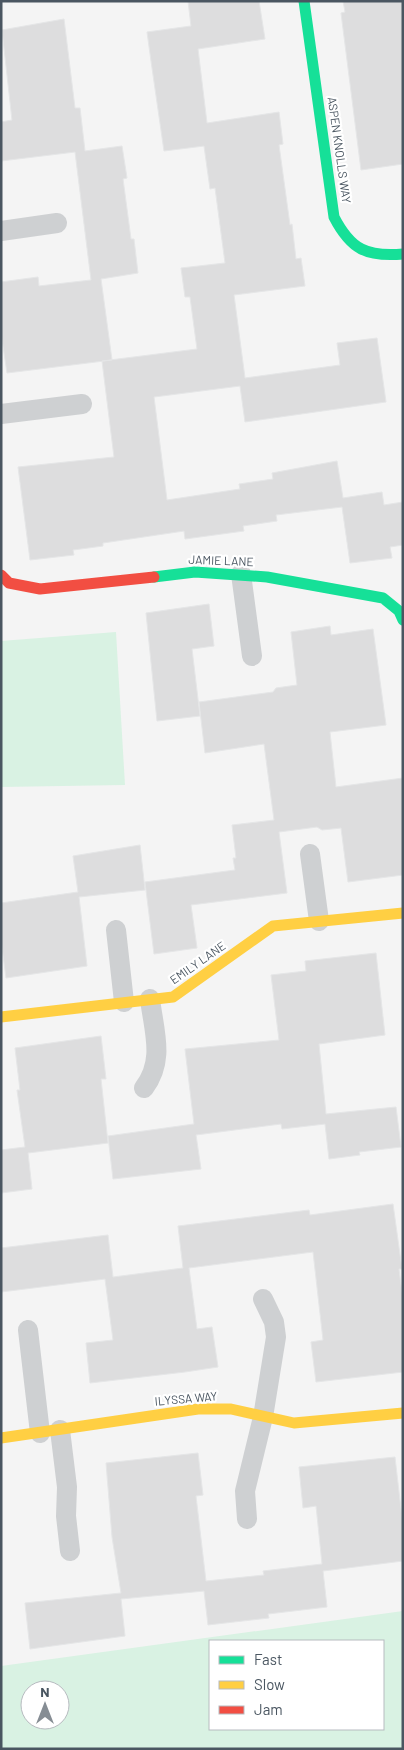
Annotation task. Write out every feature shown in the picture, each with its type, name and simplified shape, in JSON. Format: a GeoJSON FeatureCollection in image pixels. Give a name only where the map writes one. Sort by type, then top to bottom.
{"type":"FeatureCollection","features":[{"type":"Feature","properties":{"kind":"street","name":"ASPEN KNOLLS WAY"},"geometry":{"type":"LineString","coordinates":[[304,1],[334,217],[342,235],[355,247],[371,255],[403,254]]}},
{"type":"Feature","properties":{"kind":"street","name":"JAMIE LANE"},"geometry":{"type":"LineString","coordinates":[[1,575],[9,583],[40,589],[194,572],[241,574],[369,594],[383,598],[399,611],[403,620]]}},
{"type":"Feature","properties":{"kind":"street","name":"EMILY LANE"},"geometry":{"type":"LineString","coordinates":[[1,1017],[173,996],[273,926],[403,913]]}},
{"type":"Feature","properties":{"kind":"street","name":"ILYSSA WAY"},"geometry":{"type":"LineString","coordinates":[[1,1438],[198,1409],[231,1409],[294,1423],[403,1413]]}},
{"type":"Feature","properties":{"kind":"lane"},"geometry":{"type":"LineString","coordinates":[[1,231],[57,223]]}},
{"type":"Feature","properties":{"kind":"lane"},"geometry":{"type":"LineString","coordinates":[[1,414],[82,404]]}},
{"type":"Feature","properties":{"kind":"lane"},"geometry":{"type":"LineString","coordinates":[[241,574],[252,656]]}},
{"type":"Feature","properties":{"kind":"lane"},"geometry":{"type":"LineString","coordinates":[[310,854],[319,921]]}},
{"type":"Feature","properties":{"kind":"lane"},"geometry":{"type":"LineString","coordinates":[[116,930],[124,1002]]}},
{"type":"Feature","properties":{"kind":"lane"},"geometry":{"type":"LineString","coordinates":[[144,1088],[152,1077],[157,1058],[150,999]]}},
{"type":"Feature","properties":{"kind":"lane"},"geometry":{"type":"LineString","coordinates":[[247,1519],[245,1491],[263,1417],[276,1337],[274,1322],[263,1299]]}},
{"type":"Feature","properties":{"kind":"lane"},"geometry":{"type":"LineString","coordinates":[[28,1330],[40,1433]]}},
{"type":"Feature","properties":{"kind":"lane"},"geometry":{"type":"LineString","coordinates":[[60,1430],[67,1487],[66,1516],[70,1551]]}},
{"type":"Feature","properties":{"kind":"green space"},"geometry":{"type":"Polygon","coordinates":[[[116,632],[125,785],[1,787],[1,641],[116,632]]]}},
{"type":"Feature","properties":{"kind":"green space"},"geometry":{"type":"Polygon","coordinates":[[[403,1611],[403,1749],[1,1749],[1,1666],[403,1611]]]}},
{"type":"Feature","properties":{"kind":"building"},"geometry":{"type":"Polygon","coordinates":[[[188,1],[259,1],[265,39],[198,49],[207,123],[279,112],[283,144],[279,145],[290,225],[292,224],[296,259],[301,258],[305,286],[234,295],[245,378],[340,365],[337,343],[377,338],[386,402],[245,422],[240,386],[154,397],[167,500],[240,489],[239,484],[273,479],[272,473],[337,461],[343,498],[382,492],[384,505],[403,502],[403,545],[390,547],[392,558],[350,563],[342,507],[276,515],[277,521],[243,526],[244,531],[185,539],[184,531],[103,543],[103,546],[73,550],[74,555],[30,560],[18,467],[114,457],[102,361],[197,349],[190,297],[185,297],[181,268],[225,263],[215,188],[210,189],[204,146],[164,151],[151,61],[147,32],[191,26],[188,1]]]}},
{"type":"Feature","properties":{"kind":"building"},"geometry":{"type":"Polygon","coordinates":[[[343,1],[403,1],[403,164],[361,170],[341,13],[345,12],[343,1]]]}},
{"type":"Feature","properties":{"kind":"building"},"geometry":{"type":"Polygon","coordinates":[[[64,19],[75,108],[80,108],[85,151],[122,146],[127,178],[123,179],[131,239],[134,239],[138,273],[101,279],[112,360],[7,373],[1,333],[1,282],[38,277],[39,286],[91,280],[75,152],[1,161],[1,122],[12,120],[2,30],[64,19]]]}},
{"type":"Feature","properties":{"kind":"building"},"geometry":{"type":"Polygon","coordinates":[[[209,604],[214,646],[192,649],[200,716],[157,721],[146,613],[209,604]]]}},
{"type":"Feature","properties":{"kind":"building"},"geometry":{"type":"Polygon","coordinates":[[[330,626],[331,635],[373,629],[386,725],[330,732],[336,787],[403,778],[403,875],[348,882],[341,828],[322,830],[317,827],[279,832],[287,893],[191,905],[197,948],[154,954],[145,882],[235,870],[233,858],[236,858],[232,825],[274,820],[264,744],[205,753],[199,702],[273,692],[276,688],[297,685],[291,632],[330,626]]]}},
{"type":"Feature","properties":{"kind":"building"},"geometry":{"type":"Polygon","coordinates":[[[140,845],[145,890],[79,897],[87,966],[6,978],[1,940],[1,903],[78,892],[73,856],[140,845]]]}},
{"type":"Feature","properties":{"kind":"building"},"geometry":{"type":"Polygon","coordinates":[[[376,953],[385,1035],[319,1044],[326,1114],[396,1107],[401,1147],[359,1152],[360,1155],[329,1159],[325,1124],[282,1129],[281,1124],[196,1135],[201,1169],[113,1179],[108,1136],[194,1124],[185,1049],[279,1040],[271,975],[306,971],[305,961],[376,953]]]}},
{"type":"Feature","properties":{"kind":"building"},"geometry":{"type":"Polygon","coordinates":[[[101,1036],[106,1079],[101,1079],[108,1143],[28,1153],[32,1189],[1,1193],[1,1150],[25,1147],[17,1090],[20,1090],[15,1048],[101,1036]]]}},
{"type":"Feature","properties":{"kind":"building"},"geometry":{"type":"Polygon","coordinates":[[[393,1204],[402,1269],[399,1269],[403,1300],[403,1372],[316,1382],[311,1342],[323,1340],[313,1252],[189,1268],[197,1329],[212,1327],[218,1367],[185,1372],[90,1383],[86,1343],[113,1340],[105,1279],[1,1292],[1,1248],[108,1235],[113,1277],[183,1268],[178,1226],[309,1210],[310,1215],[393,1204]]]}},
{"type":"Feature","properties":{"kind":"building"},"geometry":{"type":"Polygon","coordinates":[[[198,1453],[203,1495],[196,1496],[206,1581],[264,1575],[263,1571],[322,1564],[316,1506],[303,1508],[299,1467],[395,1457],[403,1526],[403,1561],[323,1571],[327,1607],[268,1614],[269,1618],[208,1625],[204,1591],[121,1599],[125,1636],[30,1649],[25,1603],[121,1593],[112,1537],[106,1463],[198,1453]]]}},
{"type":"Feature","properties":{"kind":"traffic: fast"},"geometry":{"type":"LineString","coordinates":[[304,1],[334,217],[347,237],[361,249],[379,254],[403,254]]}},
{"type":"Feature","properties":{"kind":"traffic: fast"},"geometry":{"type":"LineString","coordinates":[[154,577],[195,572],[267,577],[383,598],[399,611],[403,620]]}},
{"type":"Feature","properties":{"kind":"traffic: slow"},"geometry":{"type":"LineString","coordinates":[[1,1017],[173,997],[273,926],[403,913]]}},
{"type":"Feature","properties":{"kind":"traffic: slow"},"geometry":{"type":"LineString","coordinates":[[1,1438],[198,1409],[231,1409],[294,1423],[403,1413]]}},
{"type":"Feature","properties":{"kind":"traffic: jam"},"geometry":{"type":"LineString","coordinates":[[1,575],[9,583],[40,589],[154,577]]}}]}
